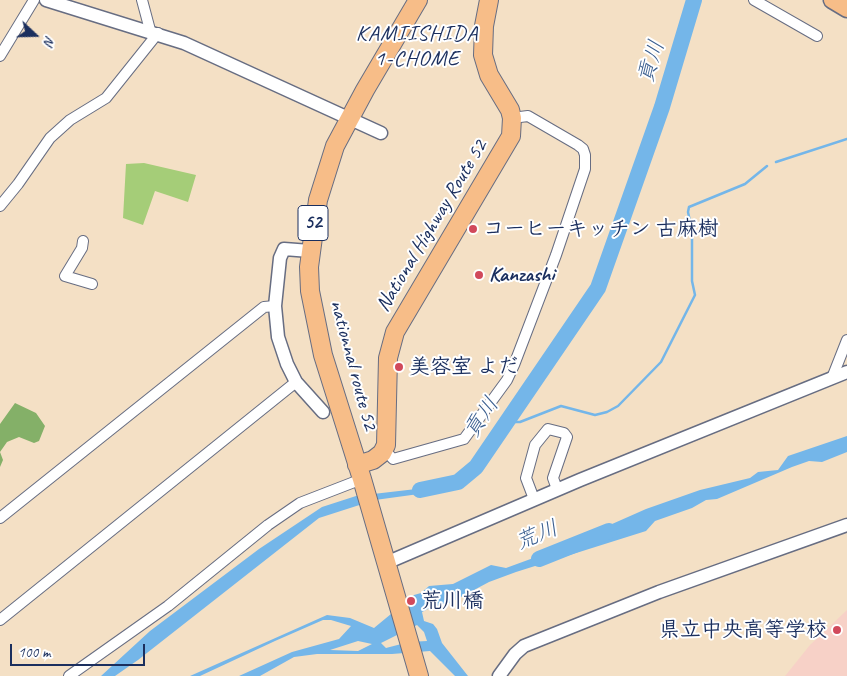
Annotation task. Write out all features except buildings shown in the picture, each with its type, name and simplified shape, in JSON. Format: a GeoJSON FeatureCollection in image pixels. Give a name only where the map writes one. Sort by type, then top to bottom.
{"type":"FeatureCollection","features":[{"type":"Feature","properties":{"kind":"highway","name":"nationnal route 52"},"geometry":{"type":"LineString","coordinates":[[361,476],[323,355],[315,323],[310,291],[310,250],[318,200],[325,172],[348,119],[418,0]]}},
{"type":"Feature","properties":{"kind":"highway"},"geometry":{"type":"LineString","coordinates":[[489,0],[484,26],[485,65],[512,118]]}},
{"type":"Feature","properties":{"kind":"highway","name":"National Highway Route 52"},"geometry":{"type":"LineString","coordinates":[[384,449],[387,439],[388,358],[395,332],[508,145],[511,136],[512,118]]}},
{"type":"Feature","properties":{"kind":"highway"},"geometry":{"type":"LineString","coordinates":[[361,476],[384,449]]}},
{"type":"Feature","properties":{"kind":"highway","name":"52"},"geometry":{"type":"LineString","coordinates":[[361,476],[419,676]]}},
{"type":"Feature","properties":{"kind":"main road"},"geometry":{"type":"LineString","coordinates":[[832,0],[847,10]]}},
{"type":"Feature","properties":{"kind":"street"},"geometry":{"type":"LineString","coordinates":[[0,56],[34,0]]}},
{"type":"Feature","properties":{"kind":"street"},"geometry":{"type":"LineString","coordinates":[[46,0],[154,32],[255,74],[381,133]]}},
{"type":"Feature","properties":{"kind":"street"},"geometry":{"type":"LineString","coordinates":[[142,0],[154,32]]}},
{"type":"Feature","properties":{"kind":"street"},"geometry":{"type":"LineString","coordinates":[[754,0],[817,36]]}},
{"type":"Feature","properties":{"kind":"street"},"geometry":{"type":"LineString","coordinates":[[0,206],[50,138],[70,120],[106,98],[154,32]]}},
{"type":"Feature","properties":{"kind":"street"},"geometry":{"type":"LineString","coordinates":[[384,449],[393,459],[464,439],[507,380],[514,365],[559,246],[585,169],[585,155],[583,149],[578,145],[528,116],[512,118]]}},
{"type":"Feature","properties":{"kind":"street"},"geometry":{"type":"LineString","coordinates":[[83,241],[64,276],[92,284]]}},
{"type":"Feature","properties":{"kind":"street"},"geometry":{"type":"LineString","coordinates":[[310,250],[284,249],[280,258],[275,306],[278,337],[296,382],[323,412]]}},
{"type":"Feature","properties":{"kind":"street"},"geometry":{"type":"LineString","coordinates":[[0,518],[264,307],[275,306]]}},
{"type":"Feature","properties":{"kind":"street"},"geometry":{"type":"LineString","coordinates":[[832,378],[847,340]]}},
{"type":"Feature","properties":{"kind":"street"},"geometry":{"type":"LineString","coordinates":[[387,566],[557,489],[847,372]]}},
{"type":"Feature","properties":{"kind":"street"},"geometry":{"type":"LineString","coordinates":[[0,620],[296,382]]}},
{"type":"Feature","properties":{"kind":"street"},"geometry":{"type":"LineString","coordinates":[[534,499],[526,478],[535,445],[548,429],[564,433],[567,437],[553,478],[557,489]]}},
{"type":"Feature","properties":{"kind":"street"},"geometry":{"type":"LineString","coordinates":[[69,676],[168,606],[268,525],[300,503],[361,476]]}},
{"type":"Feature","properties":{"kind":"street"},"geometry":{"type":"LineString","coordinates":[[499,676],[514,654],[524,646],[658,592],[847,525]]}},
{"type":"Feature","properties":{"kind":"shaded area","name":"県立中央高等学校"},"geometry":{"type":"Polygon","coordinates":[[[847,610],[847,676],[785,676],[810,645],[847,610]]]}},
{"type":"Feature","properties":{"kind":"green space"},"geometry":{"type":"Polygon","coordinates":[[[144,163],[196,175],[188,202],[155,191],[143,225],[123,218],[126,164],[144,163]]]}},
{"type":"Feature","properties":{"kind":"green space"},"geometry":{"type":"Polygon","coordinates":[[[15,403],[36,413],[45,426],[39,441],[34,443],[19,437],[7,442],[0,452],[0,424],[15,403]]]}},
{"type":"Feature","properties":{"kind":"green space"},"geometry":{"type":"Polygon","coordinates":[[[0,452],[3,460],[0,467],[0,452]]]}},
{"type":"Feature","properties":{"kind":"water"},"geometry":{"type":"Polygon","coordinates":[[[847,436],[847,452],[822,462],[809,461],[792,467],[717,499],[706,500],[692,508],[655,521],[646,531],[516,572],[489,582],[446,605],[430,608],[422,612],[424,621],[433,624],[437,629],[442,643],[468,676],[455,676],[430,651],[392,654],[317,654],[294,657],[260,676],[239,676],[292,652],[339,639],[351,626],[331,620],[323,620],[200,676],[190,676],[327,615],[350,618],[374,628],[414,595],[421,593],[429,586],[453,584],[491,565],[506,568],[547,553],[568,552],[587,541],[590,536],[603,528],[646,509],[700,490],[750,478],[758,472],[778,470],[788,456],[847,436]],[[417,625],[381,643],[386,648],[409,642],[427,641],[424,632],[417,625]],[[358,641],[330,650],[358,651],[372,644],[358,641]]]}},
{"type":"Feature","properties":{"kind":"water"},"geometry":{"type":"Polygon","coordinates":[[[442,486],[419,494],[375,500],[319,518],[138,660],[115,676],[101,676],[150,631],[259,549],[322,507],[356,496],[442,486]]]}},
{"type":"Feature","properties":{"kind":"waterway","name":"貢川"},"geometry":{"type":"LineString","coordinates":[[420,490],[458,482],[476,467],[598,288],[662,107],[694,0]]}},
{"type":"Feature","properties":{"kind":"waterway"},"geometry":{"type":"LineString","coordinates":[[776,162],[847,139]]}},
{"type":"Feature","properties":{"kind":"waterway"},"geometry":{"type":"LineString","coordinates":[[507,422],[520,422],[561,406],[595,415],[607,412],[618,406],[661,362],[695,295],[692,281],[692,231],[688,212],[689,207],[745,184],[767,166]]}},
{"type":"Feature","properties":{"kind":"waterway","name":"荒川"},"geometry":{"type":"LineString","coordinates":[[539,559],[609,531]]}},
{"type":"Feature","properties":{"kind":"place","name":"コーヒーキッチン 古麻樹"},"geometry":{"type":"Point","coordinates":[473,229]}},
{"type":"Feature","properties":{"kind":"place","name":"Kanzashi"},"geometry":{"type":"Point","coordinates":[479,275]}},
{"type":"Feature","properties":{"kind":"place","name":"美容室 よだ"},"geometry":{"type":"Point","coordinates":[399,367]}},
{"type":"Feature","properties":{"kind":"place","name":"荒川橋"},"geometry":{"type":"Point","coordinates":[411,601]}},
{"type":"Feature","properties":{"kind":"place","name":"県立中央高等学校"},"geometry":{"type":"Point","coordinates":[837,630]}},
{"type":"Feature","properties":{"kind":"district","name":"KAMIISHIDA 1-CHOME"},"geometry":{"type":"Point","coordinates":[417,46]}}]}
